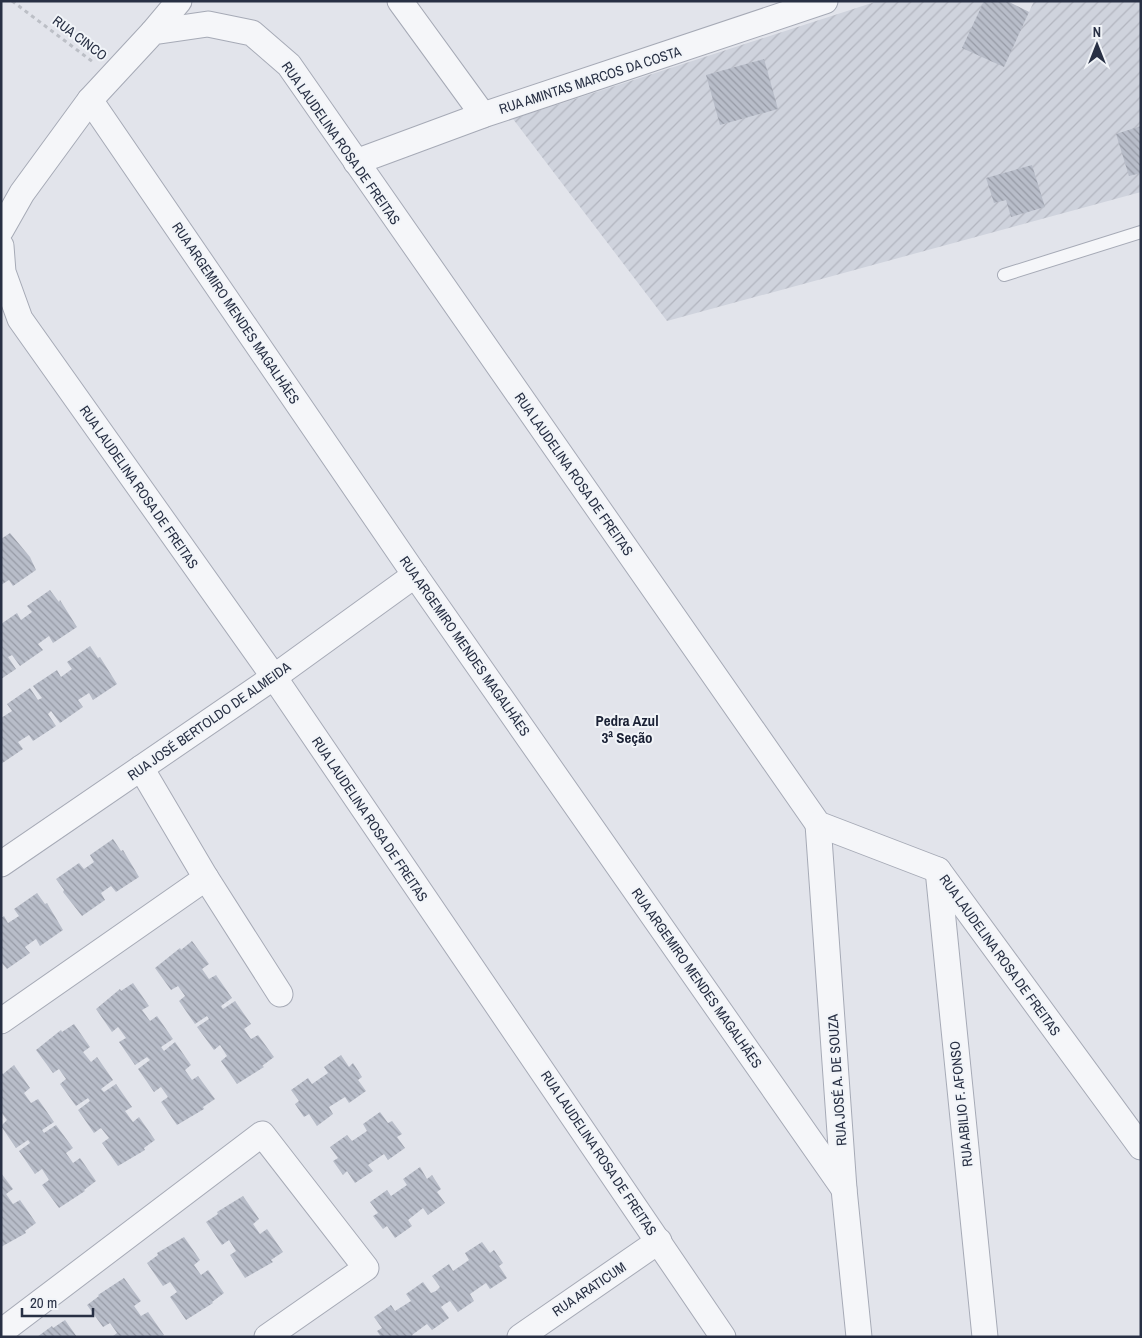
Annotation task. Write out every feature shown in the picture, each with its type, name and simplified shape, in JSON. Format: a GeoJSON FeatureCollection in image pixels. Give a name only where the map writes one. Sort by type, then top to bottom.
{"type":"FeatureCollection","features":[{"type":"Feature","properties":{"kind":"street"},"geometry":{"type":"LineString","coordinates":[[1,230],[22,193],[90,100],[179,1]]}},
{"type":"Feature","properties":{"kind":"street"},"geometry":{"type":"LineString","coordinates":[[400,1],[483,115]]}},
{"type":"Feature","properties":{"kind":"street","name":"RUA AMINTAS MARCOS DA COSTA"},"geometry":{"type":"LineString","coordinates":[[356,162],[483,115],[825,1]]}},
{"type":"Feature","properties":{"kind":"street","name":"RUA LAUDELINA ROSA DE FREITAS"},"geometry":{"type":"LineString","coordinates":[[153,32],[208,24],[252,33],[290,65],[818,824],[938,870],[1141,1147]]}},
{"type":"Feature","properties":{"kind":"street","name":"RUA ARGEMIRO MENDES MAGALHÃES"},"geometry":{"type":"LineString","coordinates":[[90,100],[416,575],[844,1189]]}},
{"type":"Feature","properties":{"kind":"street","name":"RUA LAUDELINA ROSA DE FREITAS"},"geometry":{"type":"LineString","coordinates":[[1,246],[3,272],[20,319],[274,678],[723,1337]]}},
{"type":"Feature","properties":{"kind":"street","name":"RUA JOSÉ BERTOLDO DE ALMEIDA"},"geometry":{"type":"LineString","coordinates":[[1,864],[274,678],[416,575]]}},
{"type":"Feature","properties":{"kind":"street"},"geometry":{"type":"LineString","coordinates":[[141,768],[206,878],[280,994]]}},
{"type":"Feature","properties":{"kind":"street","name":"RUA JOSÉ A. DE SOUZA"},"geometry":{"type":"LineString","coordinates":[[818,824],[844,1189],[859,1337]]}},
{"type":"Feature","properties":{"kind":"street","name":"RUA ABILIO F. AFONSO"},"geometry":{"type":"LineString","coordinates":[[938,870],[985,1337]]}},
{"type":"Feature","properties":{"kind":"street"},"geometry":{"type":"LineString","coordinates":[[1,1021],[206,878]]}},
{"type":"Feature","properties":{"kind":"street"},"geometry":{"type":"LineString","coordinates":[[1,1332],[262,1134],[366,1268],[268,1337]]}},
{"type":"Feature","properties":{"kind":"street","name":"RUA ARATICUM"},"geometry":{"type":"LineString","coordinates":[[520,1337],[659,1241]]}},
{"type":"Feature","properties":{"kind":"lane"},"geometry":{"type":"LineString","coordinates":[[1004,275],[1141,232]]}},
{"type":"Feature","properties":{"kind":"path","name":"RUA CINCO"},"geometry":{"type":"LineString","coordinates":[[12,1],[111,75]]}},
{"type":"Feature","properties":{"kind":"shaded area"},"geometry":{"type":"Polygon","coordinates":[[[878,1],[1007,1],[1029,12],[1034,1],[1141,1],[1141,192],[667,321],[513,119],[878,1]]]}},
{"type":"Feature","properties":{"kind":"building"},"geometry":{"type":"Polygon","coordinates":[[[984,1],[1007,1],[1029,12],[1004,67],[962,48],[984,1]]]}},
{"type":"Feature","properties":{"kind":"building"},"geometry":{"type":"Polygon","coordinates":[[[764,59],[778,109],[720,125],[706,75],[764,59]]]}},
{"type":"Feature","properties":{"kind":"building"},"geometry":{"type":"Polygon","coordinates":[[[1141,126],[1141,173],[1129,176],[1116,134],[1141,126]]]}},
{"type":"Feature","properties":{"kind":"building"},"geometry":{"type":"Polygon","coordinates":[[[1032,165],[1045,207],[1011,217],[1006,200],[994,203],[986,178],[1032,165]]]}},
{"type":"Feature","properties":{"kind":"building"},"geometry":{"type":"Polygon","coordinates":[[[10,533],[30,557],[36,570],[13,586],[9,580],[1,585],[1,539],[10,533]]]}},
{"type":"Feature","properties":{"kind":"building"},"geometry":{"type":"Polygon","coordinates":[[[50,590],[59,602],[60,600],[77,627],[53,643],[49,636],[38,644],[43,650],[20,666],[12,655],[8,657],[16,669],[1,679],[1,624],[17,613],[21,620],[32,612],[27,606],[50,590]]]}},
{"type":"Feature","properties":{"kind":"building"},"geometry":{"type":"Polygon","coordinates":[[[90,646],[98,658],[100,657],[117,684],[93,700],[89,693],[78,700],[83,707],[60,723],[51,711],[48,714],[56,726],[33,741],[29,735],[18,742],[23,749],[1,764],[1,718],[12,711],[7,704],[30,688],[38,700],[42,698],[33,686],[57,670],[61,677],[72,669],[67,662],[90,646]]]}},
{"type":"Feature","properties":{"kind":"building"},"geometry":{"type":"Polygon","coordinates":[[[113,839],[121,851],[123,850],[139,877],[116,892],[111,886],[101,893],[105,900],[82,916],[63,892],[64,890],[56,879],[79,863],[84,869],[94,862],[90,855],[113,839]]]}},
{"type":"Feature","properties":{"kind":"building"},"geometry":{"type":"Polygon","coordinates":[[[37,893],[45,904],[47,903],[63,930],[40,946],[36,939],[25,947],[30,953],[7,969],[1,962],[1,918],[4,916],[8,923],[19,916],[14,909],[37,893]]]}},
{"type":"Feature","properties":{"kind":"building"},"geometry":{"type":"Polygon","coordinates":[[[192,941],[209,964],[202,969],[209,979],[216,975],[232,998],[221,1006],[223,1009],[235,1001],[251,1024],[244,1029],[251,1039],[258,1035],[274,1057],[262,1066],[264,1067],[237,1084],[221,1061],[227,1056],[220,1045],[214,1050],[197,1027],[209,1019],[207,1016],[195,1024],[179,1001],[185,996],[178,986],[171,990],[155,968],[192,941]]]}},
{"type":"Feature","properties":{"kind":"building"},"geometry":{"type":"Polygon","coordinates":[[[133,983],[149,1006],[142,1010],[150,1021],[157,1016],[173,1039],[161,1047],[164,1051],[175,1042],[191,1065],[185,1070],[192,1080],[198,1076],[215,1099],[203,1107],[204,1109],[177,1125],[161,1102],[168,1097],[161,1087],[154,1092],[138,1069],[150,1060],[147,1057],[135,1065],[119,1042],[126,1038],[118,1027],[112,1032],[96,1009],[120,989],[121,991],[133,983]]]}},
{"type":"Feature","properties":{"kind":"building"},"geometry":{"type":"Polygon","coordinates":[[[74,1024],[90,1047],[83,1052],[91,1062],[97,1057],[113,1080],[101,1089],[104,1092],[116,1084],[132,1107],[125,1111],[133,1122],[139,1117],[155,1140],[144,1148],[145,1150],[118,1166],[102,1143],[109,1138],[101,1128],[94,1133],[78,1110],[90,1101],[88,1098],[76,1106],[60,1084],[66,1079],[59,1069],[53,1073],[36,1050],[61,1030],[62,1032],[74,1024]]]}},
{"type":"Feature","properties":{"kind":"building"},"geometry":{"type":"Polygon","coordinates":[[[341,1055],[349,1067],[353,1063],[362,1077],[358,1080],[366,1091],[349,1103],[345,1097],[329,1107],[333,1114],[317,1126],[309,1114],[304,1117],[295,1104],[299,1101],[291,1090],[308,1078],[312,1084],[328,1073],[324,1067],[341,1055]]]}},
{"type":"Feature","properties":{"kind":"building"},"geometry":{"type":"Polygon","coordinates":[[[14,1065],[30,1088],[24,1093],[31,1103],[38,1099],[54,1122],[42,1130],[44,1133],[56,1125],[73,1148],[66,1153],[73,1163],[80,1158],[96,1181],[85,1191],[59,1208],[42,1185],[49,1180],[42,1169],[35,1174],[19,1151],[30,1143],[28,1140],[16,1148],[1,1126],[7,1120],[1,1112],[1,1072],[3,1074],[14,1065]]]}},
{"type":"Feature","properties":{"kind":"building"},"geometry":{"type":"Polygon","coordinates":[[[380,1112],[388,1123],[392,1121],[402,1134],[397,1137],[405,1148],[388,1160],[384,1154],[368,1165],[373,1171],[355,1183],[347,1171],[343,1175],[333,1161],[338,1158],[330,1147],[347,1135],[352,1141],[367,1131],[363,1124],[380,1112]]]}},
{"type":"Feature","properties":{"kind":"building"},"geometry":{"type":"Polygon","coordinates":[[[420,1167],[427,1179],[432,1175],[441,1189],[437,1192],[445,1203],[428,1215],[423,1208],[408,1220],[412,1226],[395,1238],[387,1226],[383,1229],[373,1216],[378,1213],[370,1202],[387,1190],[391,1196],[407,1185],[403,1179],[420,1167]]]}},
{"type":"Feature","properties":{"kind":"building"},"geometry":{"type":"Polygon","coordinates":[[[1,1173],[13,1189],[6,1194],[13,1204],[20,1200],[36,1223],[25,1231],[26,1233],[1,1247],[1,1173]]]}},
{"type":"Feature","properties":{"kind":"building"},"geometry":{"type":"Polygon","coordinates":[[[243,1196],[259,1219],[253,1224],[260,1234],[267,1229],[283,1252],[271,1260],[273,1262],[245,1278],[230,1255],[236,1251],[229,1240],[222,1245],[206,1222],[218,1214],[217,1212],[243,1196]]]}},
{"type":"Feature","properties":{"kind":"building"},"geometry":{"type":"Polygon","coordinates":[[[184,1237],[200,1260],[194,1265],[201,1275],[208,1270],[224,1293],[213,1303],[186,1320],[170,1297],[177,1292],[170,1282],[163,1286],[147,1263],[158,1255],[157,1253],[184,1237]]]}},
{"type":"Feature","properties":{"kind":"building"},"geometry":{"type":"Polygon","coordinates":[[[482,1242],[490,1253],[494,1250],[503,1263],[499,1266],[507,1278],[490,1289],[486,1283],[470,1294],[474,1301],[458,1312],[450,1301],[445,1304],[441,1307],[449,1318],[432,1330],[427,1324],[412,1335],[413,1337],[381,1337],[377,1331],[382,1328],[374,1317],[391,1305],[395,1311],[411,1301],[406,1294],[423,1282],[431,1293],[436,1291],[440,1287],[432,1276],[449,1264],[453,1271],[469,1260],[465,1253],[482,1242]]]}},
{"type":"Feature","properties":{"kind":"building"},"geometry":{"type":"Polygon","coordinates":[[[124,1278],[141,1301],[134,1306],[141,1316],[148,1312],[164,1335],[161,1337],[112,1337],[117,1333],[110,1323],[103,1327],[87,1305],[98,1295],[124,1278]]]}},
{"type":"Feature","properties":{"kind":"building"},"geometry":{"type":"Polygon","coordinates":[[[65,1320],[77,1337],[37,1337],[52,1326],[53,1328],[65,1320]]]}},
{"type":"Feature","properties":{"kind":"district","name":"Pedra Azul 3ª Seção"},"geometry":{"type":"Point","coordinates":[627,728]}}]}
